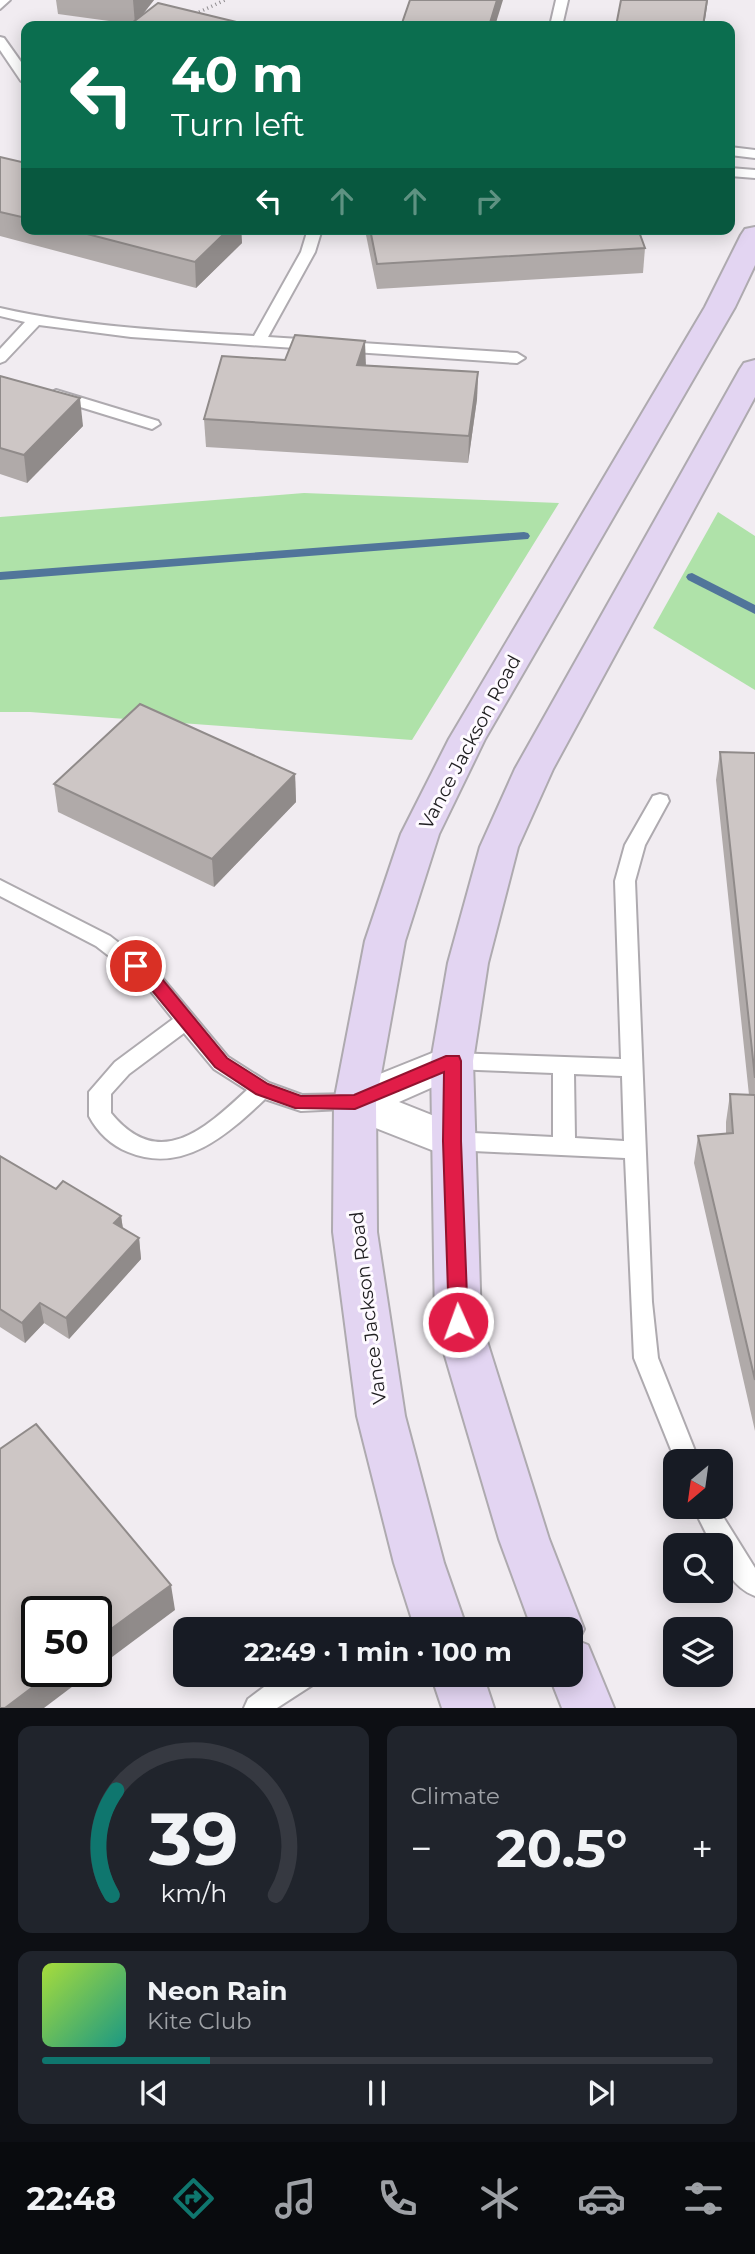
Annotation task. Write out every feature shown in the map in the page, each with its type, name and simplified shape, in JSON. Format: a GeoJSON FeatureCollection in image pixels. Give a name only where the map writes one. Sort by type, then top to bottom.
{"type":"FeatureCollection","features":[{"type":"Feature","properties":{"kind":"main road","name":"Vance Jackson Road"},"geometry":{"type":"LineString","coordinates":[[436,1617],[419,1563],[381,1416],[355,1232],[355,1102],[385,941],[420,834],[467,739],[720,307],[755,235]]}},
{"type":"Feature","properties":{"kind":"main road"},"geometry":{"type":"LineString","coordinates":[[553,1617],[524,1539],[458,1322],[452,1061],[468,963],[499,847],[534,769],[755,369]]}},
{"type":"Feature","properties":{"kind":"main road"},"geometry":{"type":"LineString","coordinates":[[461,1687],[468,1708]]}},
{"type":"Feature","properties":{"kind":"main road"},"geometry":{"type":"LineString","coordinates":[[580,1687],[588,1708]]}},
{"type":"Feature","properties":{"kind":"street"},"geometry":{"type":"LineString","coordinates":[[355,1102],[452,1061]]}},
{"type":"Feature","properties":{"kind":"street"},"geometry":{"type":"LineString","coordinates":[[355,1102],[452,1141]]}},
{"type":"Feature","properties":{"kind":"lane"},"geometry":{"type":"LineString","coordinates":[[0,5],[4,0]]}},
{"type":"Feature","properties":{"kind":"lane"},"geometry":{"type":"LineString","coordinates":[[557,21],[562,0]]}},
{"type":"Feature","properties":{"kind":"lane"},"geometry":{"type":"LineString","coordinates":[[0,41],[21,71]]}},
{"type":"Feature","properties":{"kind":"lane"},"geometry":{"type":"LineString","coordinates":[[735,152],[755,154]]}},
{"type":"Feature","properties":{"kind":"lane"},"geometry":{"type":"LineString","coordinates":[[735,172],[755,174]]}},
{"type":"Feature","properties":{"kind":"lane"},"geometry":{"type":"LineString","coordinates":[[259,341],[308,252],[313,235]]}},
{"type":"Feature","properties":{"kind":"lane"},"geometry":{"type":"LineString","coordinates":[[0,312],[35,320],[131,333],[517,358]]}},
{"type":"Feature","properties":{"kind":"lane"},"geometry":{"type":"LineString","coordinates":[[0,358],[35,320]]}},
{"type":"Feature","properties":{"kind":"lane"},"geometry":{"type":"LineString","coordinates":[[38,390],[152,424]]}},
{"type":"Feature","properties":{"kind":"lane"},"geometry":{"type":"LineString","coordinates":[[660,801],[635,845],[625,881],[646,1358],[682,1449]]}},
{"type":"Feature","properties":{"kind":"lane"},"geometry":{"type":"LineString","coordinates":[[0,887],[103,941],[152,979],[221,1063],[262,1089],[301,1103],[355,1102]]}},
{"type":"Feature","properties":{"kind":"lane"},"geometry":{"type":"LineString","coordinates":[[185,1021],[122,1068],[100,1093],[100,1116],[121,1139],[154,1150],[188,1147],[214,1133],[262,1089]]}},
{"type":"Feature","properties":{"kind":"lane"},"geometry":{"type":"LineString","coordinates":[[452,1061],[632,1068]]}},
{"type":"Feature","properties":{"kind":"lane"},"geometry":{"type":"LineString","coordinates":[[563,1065],[564,1147]]}},
{"type":"Feature","properties":{"kind":"lane"},"geometry":{"type":"LineString","coordinates":[[452,1141],[635,1150]]}},
{"type":"Feature","properties":{"kind":"lane"},"geometry":{"type":"LineString","coordinates":[[710,1519],[747,1578],[755,1584]]}},
{"type":"Feature","properties":{"kind":"lane"},"geometry":{"type":"LineString","coordinates":[[257,1708],[284,1687]]}},
{"type":"Feature","properties":{"kind":"path"},"geometry":{"type":"LineString","coordinates":[[192,16],[225,0]]}},
{"type":"Feature","properties":{"kind":"green space"},"geometry":{"type":"Polygon","coordinates":[[[304,493],[559,503],[412,740],[0,712],[0,517],[304,493]]]}},
{"type":"Feature","properties":{"kind":"green space"},"geometry":{"type":"Polygon","coordinates":[[[718,512],[755,536],[755,690],[653,628],[718,512]]]}},
{"type":"Feature","properties":{"kind":"building"},"geometry":{"type":"Polygon","coordinates":[[[410,0],[497,0],[491,21],[403,21],[410,0]]]}},
{"type":"Feature","properties":{"kind":"building"},"geometry":{"type":"Polygon","coordinates":[[[621,0],[707,0],[704,21],[617,21],[621,0]]]}},
{"type":"Feature","properties":{"kind":"building"},"geometry":{"type":"Polygon","coordinates":[[[158,3],[232,21],[135,21],[158,3]]]}},
{"type":"Feature","properties":{"kind":"building"},"geometry":{"type":"Polygon","coordinates":[[[0,157],[21,162],[21,217],[0,212],[0,157]]]}},
{"type":"Feature","properties":{"kind":"building"},"geometry":{"type":"Polygon","coordinates":[[[91,235],[223,235],[195,262],[91,235]]]}},
{"type":"Feature","properties":{"kind":"building"},"geometry":{"type":"Polygon","coordinates":[[[371,235],[640,235],[645,248],[377,264],[371,235]]]}},
{"type":"Feature","properties":{"kind":"building"},"geometry":{"type":"Polygon","coordinates":[[[295,335],[365,341],[357,365],[478,372],[469,436],[204,419],[222,356],[285,360],[295,335]]]}},
{"type":"Feature","properties":{"kind":"building"},"geometry":{"type":"Polygon","coordinates":[[[0,376],[80,398],[24,455],[0,448],[0,376]]]}},
{"type":"Feature","properties":{"kind":"building"},"geometry":{"type":"Polygon","coordinates":[[[140,704],[295,774],[212,859],[54,784],[140,704]]]}},
{"type":"Feature","properties":{"kind":"building"},"geometry":{"type":"Polygon","coordinates":[[[720,752],[755,753],[755,1078],[720,752]]]}},
{"type":"Feature","properties":{"kind":"building"},"geometry":{"type":"Polygon","coordinates":[[[730,1094],[755,1095],[755,1380],[698,1136],[733,1133],[730,1094]]]}},
{"type":"Feature","properties":{"kind":"building"},"geometry":{"type":"Polygon","coordinates":[[[0,1156],[56,1189],[63,1181],[121,1216],[114,1223],[139,1238],[66,1318],[40,1303],[22,1323],[0,1309],[0,1156]]]}},
{"type":"Feature","properties":{"kind":"building"},"geometry":{"type":"Polygon","coordinates":[[[36,1424],[171,1585],[112,1628],[112,1596],[21,1596],[21,1687],[33,1687],[5,1708],[0,1708],[0,1449],[36,1424]]]}},
{"type":"Feature","properties":{"kind":"waterway"},"geometry":{"type":"LineString","coordinates":[[0,576],[524,536]]}},
{"type":"Feature","properties":{"kind":"waterway"},"geometry":{"type":"LineString","coordinates":[[692,577],[755,610]]}},
{"type":"Feature","properties":{"kind":"route"},"geometry":{"type":"LineString","coordinates":[[136,966],[152,979],[221,1063],[262,1089],[301,1103],[355,1102],[452,1061],[458,1322]]}}]}
